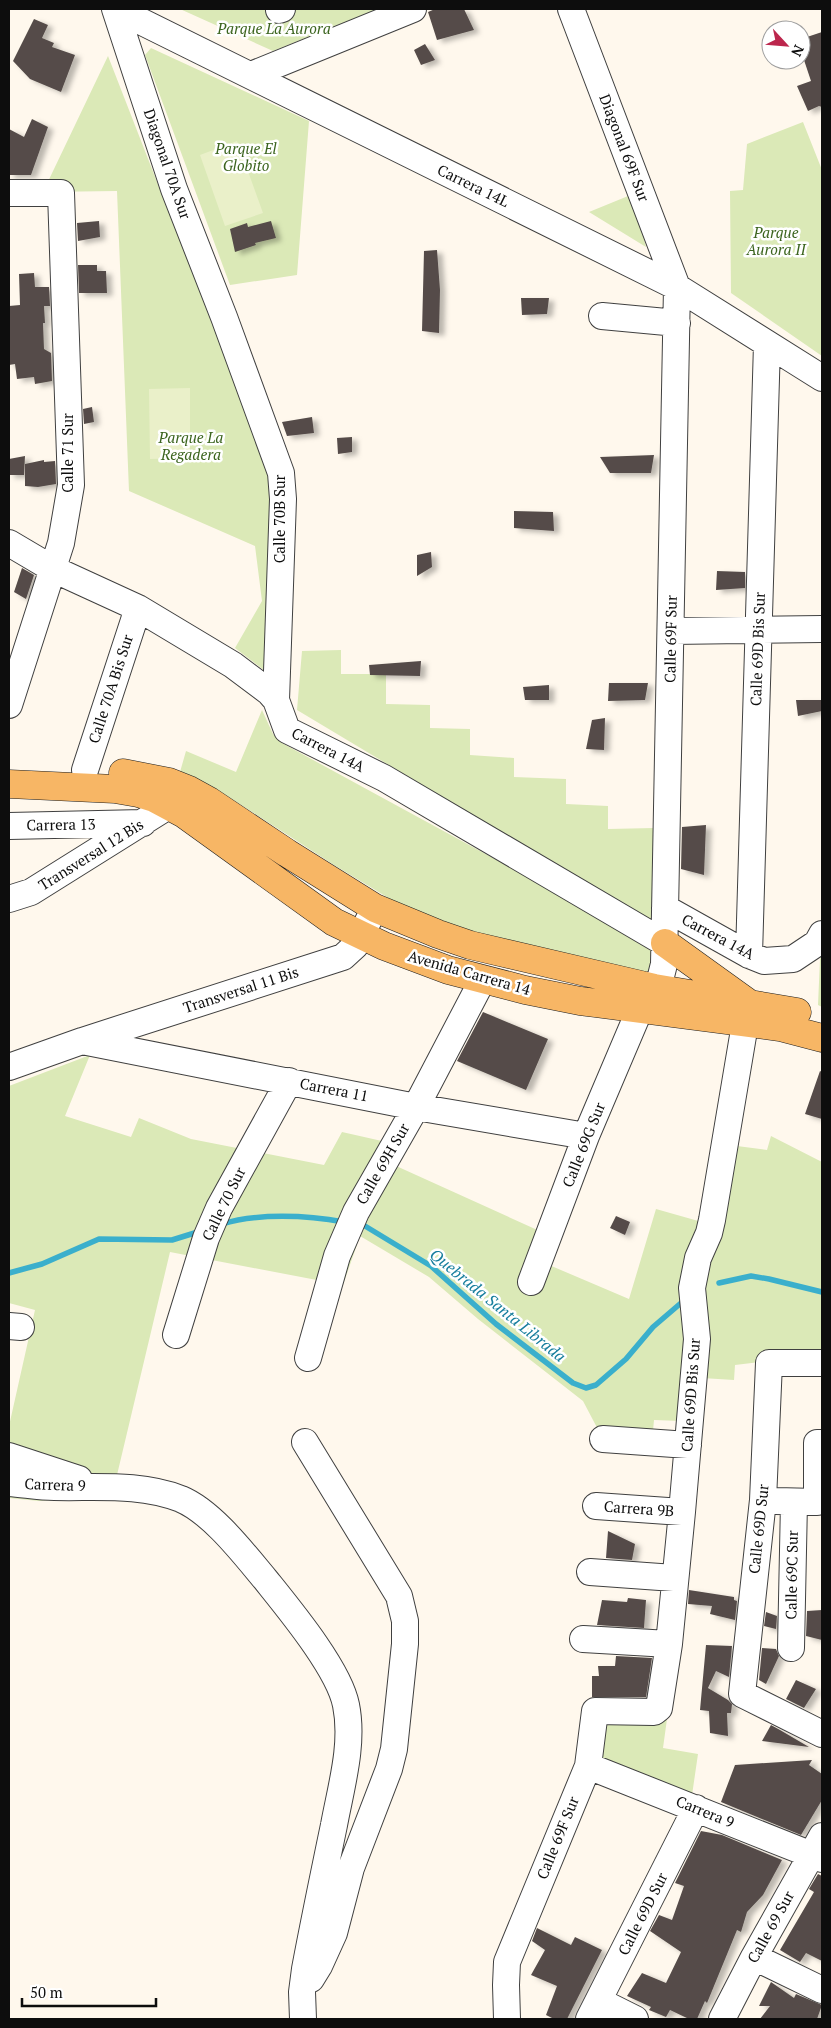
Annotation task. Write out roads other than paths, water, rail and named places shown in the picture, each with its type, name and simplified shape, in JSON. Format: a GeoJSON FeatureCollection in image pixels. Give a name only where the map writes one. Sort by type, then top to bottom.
{"type":"FeatureCollection","features":[{"type":"Feature","properties":{"kind":"main road","name":"Avenida Carrera 14"},"geometry":{"type":"LineString","coordinates":[[9,766],[85,770],[143,776],[169,782],[189,790],[215,805],[375,908],[417,927],[470,944],[647,998],[748,1014],[822,1019]]}},
{"type":"Feature","properties":{"kind":"main road","name":"Avenida Carrera 14"},"geometry":{"type":"LineString","coordinates":[[9,784],[115,789],[138,793],[170,805],[334,922],[360,936],[414,958],[525,990],[580,1001],[647,998]]}},
{"type":"Feature","properties":{"kind":"main road"},"geometry":{"type":"LineString","coordinates":[[665,943],[748,1014]]}},
{"type":"Feature","properties":{"kind":"main road","name":"Avenida Carrera 14"},"geometry":{"type":"LineString","coordinates":[[748,1014],[822,1038]]}},
{"type":"Feature","properties":{"kind":"street","name":"Carrera 14L"},"geometry":{"type":"LineString","coordinates":[[116,9],[678,287],[822,378]]}},
{"type":"Feature","properties":{"kind":"street","name":"Diagonal 70A Sur"},"geometry":{"type":"LineString","coordinates":[[116,9],[174,189],[224,317]]}},
{"type":"Feature","properties":{"kind":"street"},"geometry":{"type":"LineString","coordinates":[[251,75],[413,9]]}},
{"type":"Feature","properties":{"kind":"street","name":"Diagonal 69F Sur"},"geometry":{"type":"LineString","coordinates":[[571,9],[678,287]]}},
{"type":"Feature","properties":{"kind":"street","name":"Calle 71 Sur"},"geometry":{"type":"LineString","coordinates":[[9,193],[61,193],[71,485],[61,543],[9,705]]}},
{"type":"Feature","properties":{"kind":"street","name":"Calle 69F Sur"},"geometry":{"type":"LineString","coordinates":[[647,998],[662,973],[665,943],[678,287]]}},
{"type":"Feature","properties":{"kind":"street"},"geometry":{"type":"LineString","coordinates":[[602,316],[677,323]]}},
{"type":"Feature","properties":{"kind":"street","name":"Calle 70B Sur"},"geometry":{"type":"LineString","coordinates":[[224,317],[278,461],[283,484],[276,700]]}},
{"type":"Feature","properties":{"kind":"street","name":"Calle 69D Bis Sur"},"geometry":{"type":"LineString","coordinates":[[749,955],[767,344]]}},
{"type":"Feature","properties":{"kind":"street","name":"Carrera 14A"},"geometry":{"type":"LineString","coordinates":[[9,543],[53,569],[138,608],[233,664],[269,692],[276,700],[287,730],[384,778],[665,943]]}},
{"type":"Feature","properties":{"kind":"street","name":"Calle 70A Bis Sur"},"geometry":{"type":"LineString","coordinates":[[85,770],[138,608]]}},
{"type":"Feature","properties":{"kind":"street"},"geometry":{"type":"LineString","coordinates":[[671,632],[822,629]]}},
{"type":"Feature","properties":{"kind":"street","name":"Transversal 12 Bis"},"geometry":{"type":"LineString","coordinates":[[9,899],[32,892],[170,805]]}},
{"type":"Feature","properties":{"kind":"street","name":"Carrera 13"},"geometry":{"type":"LineString","coordinates":[[9,826],[143,823]]}},
{"type":"Feature","properties":{"kind":"street","name":"Transversal 11 Bis"},"geometry":{"type":"LineString","coordinates":[[9,1067],[82,1041],[343,957],[355,946],[375,908]]}},
{"type":"Feature","properties":{"kind":"street","name":"Carrera 14A"},"geometry":{"type":"LineString","coordinates":[[665,908],[749,955],[764,961],[793,958],[817,943],[822,934]]}},
{"type":"Feature","properties":{"kind":"street","name":"Calle 69H Sur"},"geometry":{"type":"LineString","coordinates":[[308,1358],[337,1256],[351,1223],[483,979]]}},
{"type":"Feature","properties":{"kind":"street","name":"Calle 69G Sur"},"geometry":{"type":"LineString","coordinates":[[531,1282],[586,1136],[647,998]]}},
{"type":"Feature","properties":{"kind":"street","name":"Calle 69D Bis Sur"},"geometry":{"type":"LineString","coordinates":[[594,1711],[657,1711],[659,1708],[669,1644],[697,1339],[692,1288],[698,1258],[709,1233],[712,1220],[748,1014]]}},
{"type":"Feature","properties":{"kind":"street","name":"Carrera 11"},"geometry":{"type":"LineString","coordinates":[[82,1041],[416,1106],[586,1136]]}},
{"type":"Feature","properties":{"kind":"street","name":"Calle 70 Sur"},"geometry":{"type":"LineString","coordinates":[[176,1335],[211,1227],[289,1082]]}},
{"type":"Feature","properties":{"kind":"street","name":"Calle 69D Sur"},"geometry":{"type":"LineString","coordinates":[[822,1363],[769,1363],[763,1500],[742,1694],[822,1734]]}},
{"type":"Feature","properties":{"kind":"street"},"geometry":{"type":"LineString","coordinates":[[603,1439],[688,1445]]}},
{"type":"Feature","properties":{"kind":"street"},"geometry":{"type":"LineString","coordinates":[[302,1992],[320,1966],[334,1933],[351,1868],[389,1769],[394,1749],[405,1644],[405,1621],[399,1596],[305,1442]]}},
{"type":"Feature","properties":{"kind":"street","name":"Calle 69C Sur"},"geometry":{"type":"LineString","coordinates":[[791,1648],[805,1502],[820,1443]]}},
{"type":"Feature","properties":{"kind":"street"},"geometry":{"type":"LineString","coordinates":[[9,1456],[102,1486],[145,1490],[182,1500],[209,1518],[237,1546],[285,1604],[332,1670],[346,1704],[349,1731],[344,1772],[305,1969],[302,1992],[303,2019]]}},
{"type":"Feature","properties":{"kind":"street","name":"Carrera 9"},"geometry":{"type":"LineString","coordinates":[[9,1483],[53,1487],[102,1486]]}},
{"type":"Feature","properties":{"kind":"street"},"geometry":{"type":"LineString","coordinates":[[763,1500],[805,1502]]}},
{"type":"Feature","properties":{"kind":"street","name":"Carrera 9B"},"geometry":{"type":"LineString","coordinates":[[596,1506],[682,1512]]}},
{"type":"Feature","properties":{"kind":"street"},"geometry":{"type":"LineString","coordinates":[[590,1572],[674,1578]]}},
{"type":"Feature","properties":{"kind":"street"},"geometry":{"type":"LineString","coordinates":[[583,1639],[669,1644]]}},
{"type":"Feature","properties":{"kind":"street","name":"Calle 69F Sur"},"geometry":{"type":"LineString","coordinates":[[507,2019],[507,1962],[588,1766],[594,1711]]}},
{"type":"Feature","properties":{"kind":"street","name":"Carrera 9"},"geometry":{"type":"LineString","coordinates":[[588,1766],[696,1808],[819,1850]]}},
{"type":"Feature","properties":{"kind":"street","name":"Calle 69D Sur"},"geometry":{"type":"LineString","coordinates":[[594,2010],[696,1808]]}},
{"type":"Feature","properties":{"kind":"street","name":"Calle 69 Sur"},"geometry":{"type":"LineString","coordinates":[[722,2019],[754,1957],[819,1850]]}},
{"type":"Feature","properties":{"kind":"street"},"geometry":{"type":"LineString","coordinates":[[754,1957],[822,1990]]}},
{"type":"Feature","properties":{"kind":"street"},"geometry":{"type":"LineString","coordinates":[[594,2010],[635,2019]]}},
{"type":"Feature","properties":{"kind":"waterway","name":"Quebrada Santa Librada"},"geometry":{"type":"LineString","coordinates":[[222,1224],[236,1220],[282,1216],[344,1222]]}},
{"type":"Feature","properties":{"kind":"waterway","name":"Quebrada Santa Librada"},"geometry":{"type":"LineString","coordinates":[[358,1224],[365,1226],[431,1266],[496,1324],[573,1383],[586,1388],[596,1385],[626,1359],[653,1327],[681,1303]]}},
{"type":"Feature","properties":{"kind":"waterway","name":"Quebrada Santa Librada"},"geometry":{"type":"LineString","coordinates":[[9,1273],[42,1264],[99,1239],[172,1240],[201,1231]]}},
{"type":"Feature","properties":{"kind":"waterway","name":"Quebrada Santa Librada"},"geometry":{"type":"LineString","coordinates":[[719,1283],[751,1276],[822,1292]]}},
{"type":"Feature","properties":{"kind":"park label","name":"Parque La Aurora"},"geometry":{"type":"Point","coordinates":[274,29]}},
{"type":"Feature","properties":{"kind":"park label","name":"Parque El Globito"},"geometry":{"type":"Point","coordinates":[246,158]}},
{"type":"Feature","properties":{"kind":"park label","name":"Parque Aurora II"},"geometry":{"type":"Point","coordinates":[776,242]}},
{"type":"Feature","properties":{"kind":"park label","name":"Parque La Regadera"},"geometry":{"type":"Point","coordinates":[191,446]}}]}
